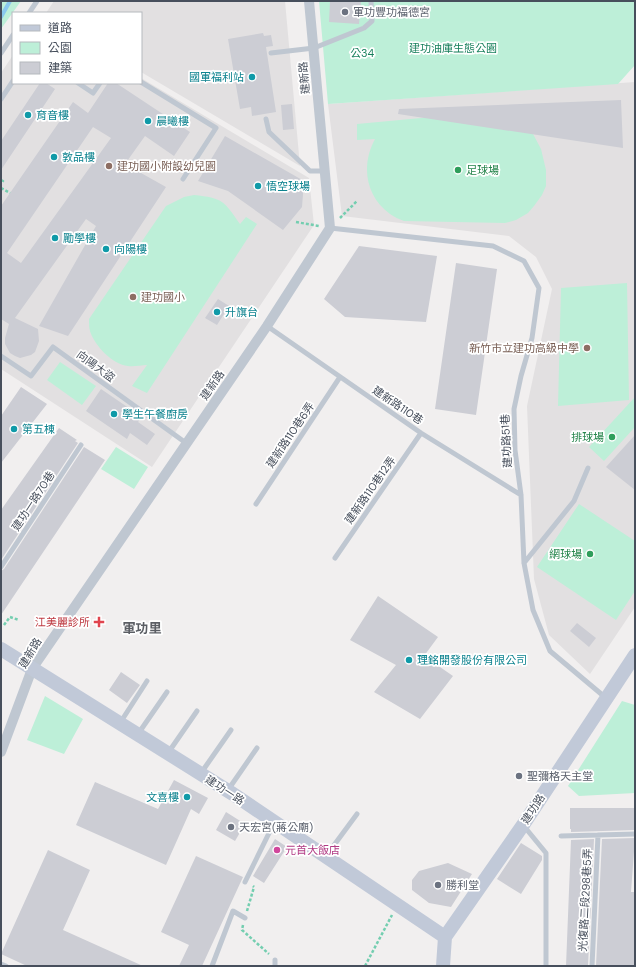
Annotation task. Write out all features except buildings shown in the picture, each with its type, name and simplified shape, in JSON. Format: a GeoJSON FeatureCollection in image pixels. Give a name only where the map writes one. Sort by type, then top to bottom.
{"type":"FeatureCollection","features":[{"type":"Feature","properties":{"kind":"street","name":"建新路"},"geometry":{"type":"LineString","coordinates":[[1,752],[32,669],[267,326],[330,228],[309,1]]}},
{"type":"Feature","properties":{"kind":"street","name":"建功一路"},"geometry":{"type":"LineString","coordinates":[[1,649],[167,754],[227,790],[445,938]]}},
{"type":"Feature","properties":{"kind":"street","name":"建功路"},"geometry":{"type":"LineString","coordinates":[[445,938],[523,825],[635,655]]}},
{"type":"Feature","properties":{"kind":"street"},"geometry":{"type":"LineString","coordinates":[[443,966],[445,938]]}},
{"type":"Feature","properties":{"kind":"lane"},"geometry":{"type":"LineString","coordinates":[[29,12],[37,1]]}},
{"type":"Feature","properties":{"kind":"lane"},"geometry":{"type":"LineString","coordinates":[[271,53],[314,48],[364,28],[372,21],[371,1]]}},
{"type":"Feature","properties":{"kind":"lane"},"geometry":{"type":"LineString","coordinates":[[1,53],[12,36]]}},
{"type":"Feature","properties":{"kind":"lane"},"geometry":{"type":"LineString","coordinates":[[1,99],[12,82]]}},
{"type":"Feature","properties":{"kind":"lane"},"geometry":{"type":"LineString","coordinates":[[142,83],[216,128],[183,179]]}},
{"type":"Feature","properties":{"kind":"lane"},"geometry":{"type":"LineString","coordinates":[[80,84],[93,93],[99,84]]}},
{"type":"Feature","properties":{"kind":"lane"},"geometry":{"type":"LineString","coordinates":[[266,119],[269,132],[310,171],[325,171]]}},
{"type":"Feature","properties":{"kind":"lane","name":"建功路51巷"},"geometry":{"type":"LineString","coordinates":[[330,228],[493,246],[524,261],[539,288],[532,338],[521,376],[514,409],[515,450],[521,495],[524,563],[533,610],[550,651],[606,698]]}},
{"type":"Feature","properties":{"kind":"lane","name":"建新路110巷"},"geometry":{"type":"LineString","coordinates":[[267,326],[421,433],[521,495]]}},
{"type":"Feature","properties":{"kind":"lane","name":"向陽大盜"},"geometry":{"type":"LineString","coordinates":[[1,356],[31,376],[53,347],[186,443]]}},
{"type":"Feature","properties":{"kind":"lane","name":"建新路110巷6弄"},"geometry":{"type":"LineString","coordinates":[[256,504],[340,378]]}},
{"type":"Feature","properties":{"kind":"lane","name":"建新路110巷12弄"},"geometry":{"type":"LineString","coordinates":[[335,558],[421,433]]}},
{"type":"Feature","properties":{"kind":"lane","name":"建功一路70巷"},"geometry":{"type":"LineString","coordinates":[[1,567],[81,445]]}},
{"type":"Feature","properties":{"kind":"lane"},"geometry":{"type":"LineString","coordinates":[[524,563],[574,501],[588,468]]}},
{"type":"Feature","properties":{"kind":"lane"},"geometry":{"type":"LineString","coordinates":[[119,723],[147,681]]}},
{"type":"Feature","properties":{"kind":"lane"},"geometry":{"type":"LineString","coordinates":[[138,735],[167,692]]}},
{"type":"Feature","properties":{"kind":"lane"},"geometry":{"type":"LineString","coordinates":[[167,754],[197,711]]}},
{"type":"Feature","properties":{"kind":"lane"},"geometry":{"type":"LineString","coordinates":[[200,774],[231,730]]}},
{"type":"Feature","properties":{"kind":"lane"},"geometry":{"type":"LineString","coordinates":[[227,790],[257,748]]}},
{"type":"Feature","properties":{"kind":"lane"},"geometry":{"type":"LineString","coordinates":[[325,857],[357,814]]}},
{"type":"Feature","properties":{"kind":"lane"},"geometry":{"type":"LineString","coordinates":[[245,882],[274,822]]}},
{"type":"Feature","properties":{"kind":"lane"},"geometry":{"type":"LineString","coordinates":[[523,825],[546,853],[546,966]]}},
{"type":"Feature","properties":{"kind":"lane"},"geometry":{"type":"LineString","coordinates":[[561,836],[635,834]]}},
{"type":"Feature","properties":{"kind":"lane","name":"光復路二段298巷5弄"},"geometry":{"type":"LineString","coordinates":[[592,966],[598,835]]}},
{"type":"Feature","properties":{"kind":"lane"},"geometry":{"type":"LineString","coordinates":[[212,966],[233,911],[246,918]]}},
{"type":"Feature","properties":{"kind":"lane"},"geometry":{"type":"LineString","coordinates":[[1,964],[6,966]]}},
{"type":"Feature","properties":{"kind":"path"},"geometry":{"type":"LineString","coordinates":[[1,180],[3,181],[1,184]]}},
{"type":"Feature","properties":{"kind":"path"},"geometry":{"type":"LineString","coordinates":[[1,188],[10,193]]}},
{"type":"Feature","properties":{"kind":"path"},"geometry":{"type":"LineString","coordinates":[[296,222],[330,228],[356,202]]}},
{"type":"Feature","properties":{"kind":"path"},"geometry":{"type":"LineString","coordinates":[[4,625],[10,617],[19,620]]}},
{"type":"Feature","properties":{"kind":"path"},"geometry":{"type":"LineString","coordinates":[[245,882],[254,886],[242,930],[275,963]]}},
{"type":"Feature","properties":{"kind":"path"},"geometry":{"type":"LineString","coordinates":[[366,966],[397,905]]}},
{"type":"Feature","properties":{"kind":"shaded area"},"geometry":{"type":"Polygon","coordinates":[[[54,1],[285,1],[300,166],[142,73],[142,12],[47,12],[54,1]]]}},
{"type":"Feature","properties":{"kind":"shaded area","name":"建功國小"},"geometry":{"type":"Polygon","coordinates":[[[12,56],[12,84],[142,84],[142,79],[309,178],[314,225],[152,467],[1,369],[1,73],[12,56]]]}},
{"type":"Feature","properties":{"kind":"shaded area","name":"新竹市立建功高級中學"},"geometry":{"type":"Polygon","coordinates":[[[635,82],[635,607],[590,674],[549,635],[534,579],[527,406],[552,289],[536,257],[509,236],[342,216],[328,104],[635,82]]]}},
{"type":"Feature","properties":{"kind":"green space"},"geometry":{"type":"Polygon","coordinates":[[[1,1],[21,1],[12,12],[1,29],[1,1]]]}},
{"type":"Feature","properties":{"kind":"green space","name":"建功油庫生態公園"},"geometry":{"type":"Polygon","coordinates":[[[319,1],[635,1],[635,65],[618,84],[328,104],[319,1]]]}},
{"type":"Feature","properties":{"kind":"green space"},"geometry":{"type":"Polygon","coordinates":[[[496,111],[532,132],[541,149],[546,170],[546,186],[542,195],[528,213],[516,220],[505,223],[404,221],[392,215],[382,207],[375,198],[368,180],[368,159],[375,139],[357,140],[357,124],[496,111]]]}},
{"type":"Feature","properties":{"kind":"green space"},"geometry":{"type":"Polygon","coordinates":[[[194,195],[217,199],[222,202],[240,224],[246,217],[257,224],[147,393],[132,386],[147,365],[122,365],[110,358],[100,348],[92,336],[89,328],[89,319],[166,206],[184,197],[194,195]]]}},
{"type":"Feature","properties":{"kind":"green space"},"geometry":{"type":"Polygon","coordinates":[[[627,283],[629,400],[558,406],[561,288],[627,283]]]}},
{"type":"Feature","properties":{"kind":"green space"},"geometry":{"type":"Polygon","coordinates":[[[60,362],[96,386],[82,405],[47,380],[60,362]]]}},
{"type":"Feature","properties":{"kind":"green space","name":"排球場"},"geometry":{"type":"Polygon","coordinates":[[[635,397],[635,427],[604,461],[589,447],[635,397]]]}},
{"type":"Feature","properties":{"kind":"green space"},"geometry":{"type":"Polygon","coordinates":[[[116,447],[148,467],[134,489],[101,469],[116,447]]]}},
{"type":"Feature","properties":{"kind":"green space","name":"網球場"},"geometry":{"type":"Polygon","coordinates":[[[579,504],[635,541],[635,591],[616,620],[537,567],[579,504]]]}},
{"type":"Feature","properties":{"kind":"green space"},"geometry":{"type":"Polygon","coordinates":[[[45,696],[83,719],[64,754],[27,740],[45,696]]]}},
{"type":"Feature","properties":{"kind":"green space"},"geometry":{"type":"Polygon","coordinates":[[[622,701],[635,705],[635,793],[579,796],[568,786],[622,701]]]}},
{"type":"Feature","properties":{"kind":"waterway"},"geometry":{"type":"LineString","coordinates":[[1,17],[10,1]]}},
{"type":"Feature","properties":{"kind":"place","name":"軍功豐功福德宮"},"geometry":{"type":"Point","coordinates":[345,12]}},
{"type":"Feature","properties":{"kind":"place","name":"國軍福利站"},"geometry":{"type":"Point","coordinates":[252,77]}},
{"type":"Feature","properties":{"kind":"place","name":"育音樓"},"geometry":{"type":"Point","coordinates":[28,115]}},
{"type":"Feature","properties":{"kind":"place","name":"晨曦樓"},"geometry":{"type":"Point","coordinates":[148,121]}},
{"type":"Feature","properties":{"kind":"place","name":"敦品樓"},"geometry":{"type":"Point","coordinates":[54,157]}},
{"type":"Feature","properties":{"kind":"place","name":"建功國小附設幼兒園"},"geometry":{"type":"Point","coordinates":[109,166]}},
{"type":"Feature","properties":{"kind":"place","name":"足球場"},"geometry":{"type":"Point","coordinates":[458,170]}},
{"type":"Feature","properties":{"kind":"place","name":"悟空球場"},"geometry":{"type":"Point","coordinates":[258,186]}},
{"type":"Feature","properties":{"kind":"place","name":"勵學樓"},"geometry":{"type":"Point","coordinates":[55,238]}},
{"type":"Feature","properties":{"kind":"place","name":"向陽樓"},"geometry":{"type":"Point","coordinates":[106,249]}},
{"type":"Feature","properties":{"kind":"place","name":"建功國小"},"geometry":{"type":"Point","coordinates":[133,297]}},
{"type":"Feature","properties":{"kind":"place","name":"升旗台"},"geometry":{"type":"Point","coordinates":[217,312]}},
{"type":"Feature","properties":{"kind":"place","name":"新竹市立建功高級中學"},"geometry":{"type":"Point","coordinates":[587,348]}},
{"type":"Feature","properties":{"kind":"place","name":"學生午餐廚房"},"geometry":{"type":"Point","coordinates":[114,414]}},
{"type":"Feature","properties":{"kind":"place","name":"第五棟"},"geometry":{"type":"Point","coordinates":[14,429]}},
{"type":"Feature","properties":{"kind":"place","name":"排球場"},"geometry":{"type":"Point","coordinates":[612,437]}},
{"type":"Feature","properties":{"kind":"place","name":"網球場"},"geometry":{"type":"Point","coordinates":[590,554]}},
{"type":"Feature","properties":{"kind":"place","name":"江美麗診所"},"geometry":{"type":"Point","coordinates":[99,622]}},
{"type":"Feature","properties":{"kind":"place","name":"理銘開發股份有限公司"},"geometry":{"type":"Point","coordinates":[409,660]}},
{"type":"Feature","properties":{"kind":"place","name":"聖彌格天主堂"},"geometry":{"type":"Point","coordinates":[519,776]}},
{"type":"Feature","properties":{"kind":"place","name":"文喜樓"},"geometry":{"type":"Point","coordinates":[187,797]}},
{"type":"Feature","properties":{"kind":"place","name":"天宏宮(蔣公廟)"},"geometry":{"type":"Point","coordinates":[231,827]}},
{"type":"Feature","properties":{"kind":"place","name":"元首大飯店"},"geometry":{"type":"Point","coordinates":[277,850]}},
{"type":"Feature","properties":{"kind":"place","name":"勝利堂"},"geometry":{"type":"Point","coordinates":[438,885]}},
{"type":"Feature","properties":{"kind":"district","name":"軍功里"},"geometry":{"type":"Point","coordinates":[142,628]}},
{"type":"Feature","properties":{"kind":"park label","name":"公34"},"geometry":{"type":"Point","coordinates":[362,53]}}]}
